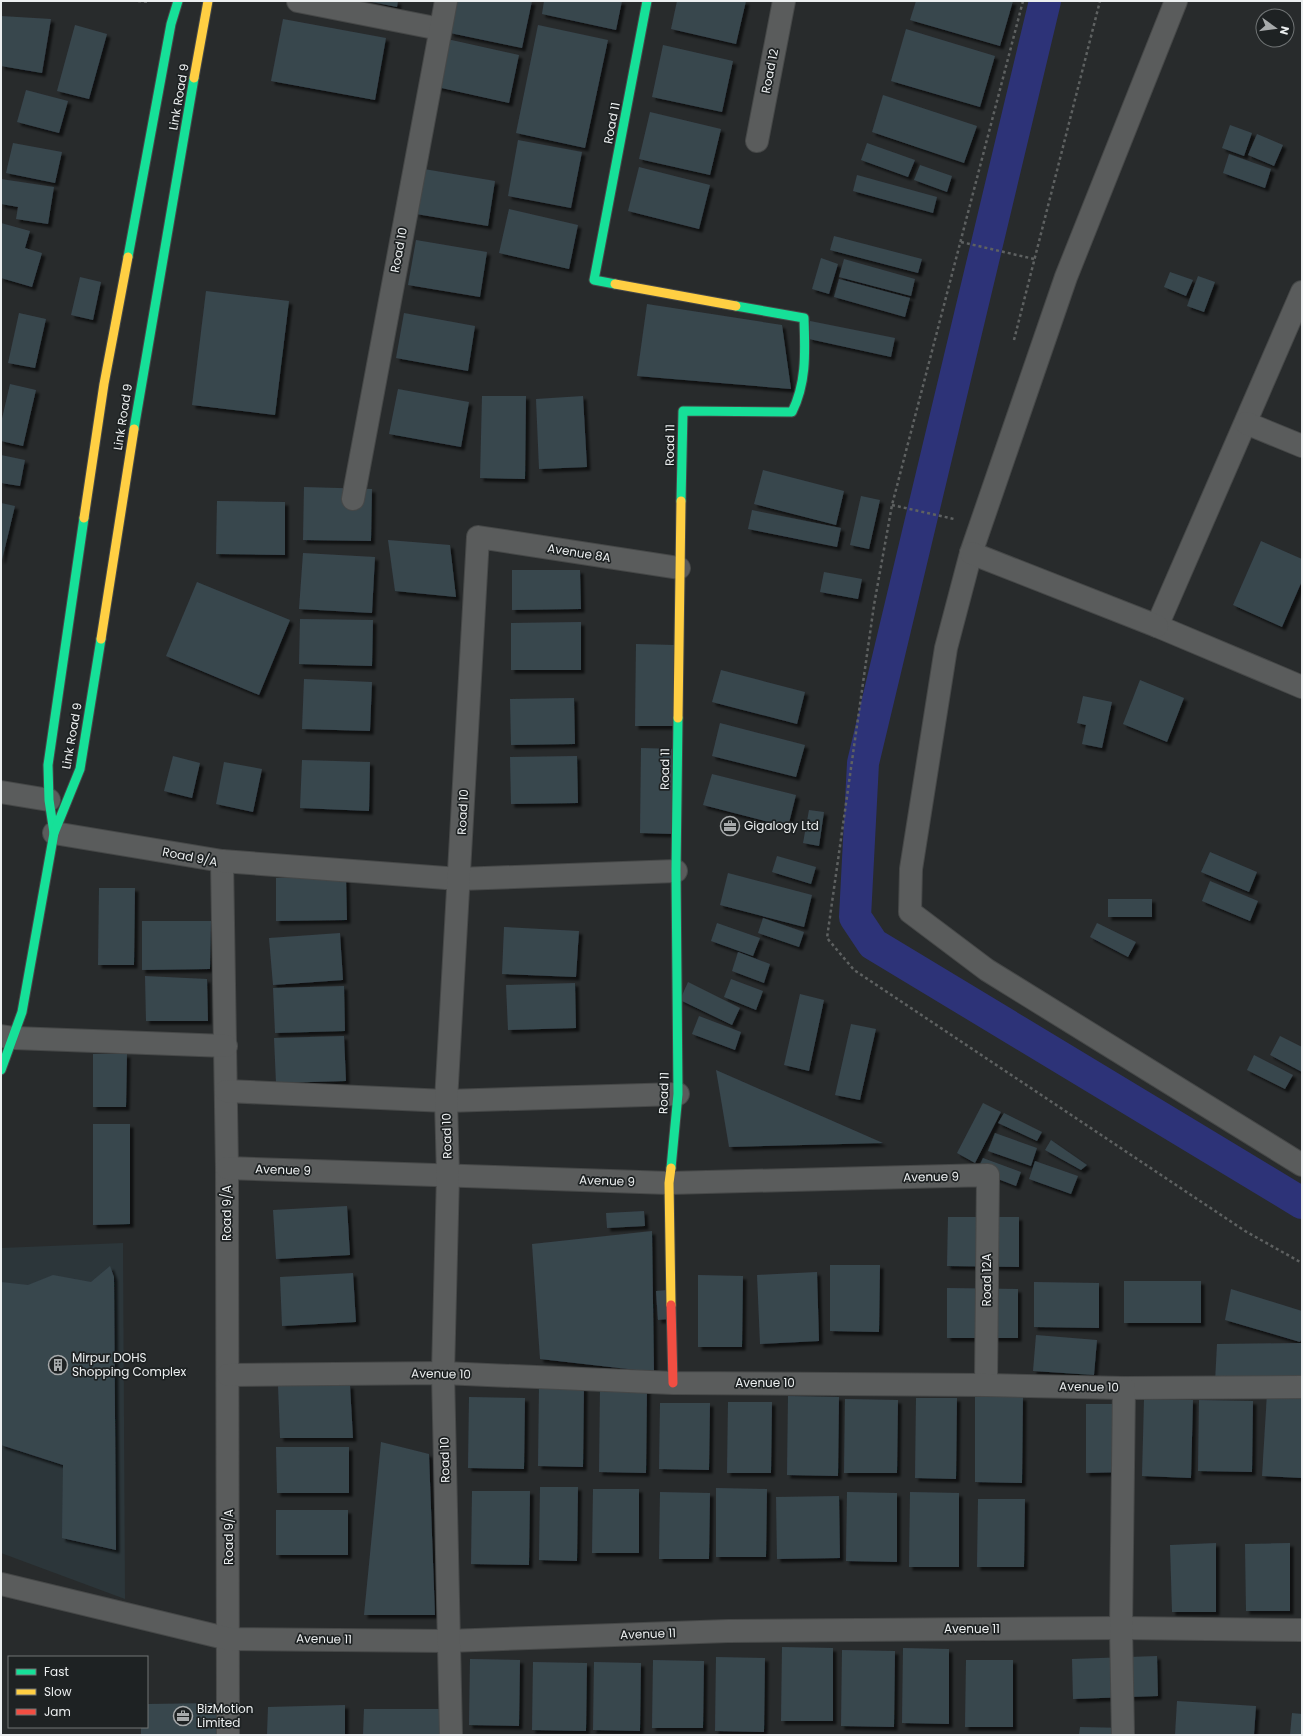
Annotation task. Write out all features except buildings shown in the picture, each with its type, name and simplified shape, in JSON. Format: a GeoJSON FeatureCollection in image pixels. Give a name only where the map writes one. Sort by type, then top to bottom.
{"type":"FeatureCollection","features":[{"type":"Feature","properties":{"kind":"main road","name":"Link Road 9"},"geometry":{"type":"LineString","coordinates":[[54,833],[49,800],[48,765],[104,384],[171,24],[178,1]]}},
{"type":"Feature","properties":{"kind":"main road","name":"Link Road 9"},"geometry":{"type":"LineString","coordinates":[[1,1070],[8,1037],[22,1012],[54,833],[80,770],[137,403],[208,1]]}},
{"type":"Feature","properties":{"kind":"main road","name":"Road 11"},"geometry":{"type":"LineString","coordinates":[[647,1],[594,280],[804,318],[806,357],[800,400],[792,412],[683,411],[679,568],[676,871],[678,1094],[669,1183],[673,1383]]}},
{"type":"Feature","properties":{"kind":"street"},"geometry":{"type":"LineString","coordinates":[[298,1],[440,29]]}},
{"type":"Feature","properties":{"kind":"street","name":"Road 10"},"geometry":{"type":"LineString","coordinates":[[353,499],[446,1]]}},
{"type":"Feature","properties":{"kind":"street","name":"Road 12"},"geometry":{"type":"LineString","coordinates":[[757,142],[784,1]]}},
{"type":"Feature","properties":{"kind":"street"},"geometry":{"type":"LineString","coordinates":[[1176,1],[1066,277],[971,554],[946,648],[911,869],[910,912],[986,970],[1302,1165]]}},
{"type":"Feature","properties":{"kind":"street"},"geometry":{"type":"LineString","coordinates":[[1157,626],[1302,292]]}},
{"type":"Feature","properties":{"kind":"street"},"geometry":{"type":"LineString","coordinates":[[1246,423],[1302,446]]}},
{"type":"Feature","properties":{"kind":"street","name":"Road 10"},"geometry":{"type":"LineString","coordinates":[[451,1735],[443,1373],[448,1175],[446,1101],[478,537]]}},
{"type":"Feature","properties":{"kind":"street","name":"Avenue 8A"},"geometry":{"type":"LineString","coordinates":[[478,537],[679,568]]}},
{"type":"Feature","properties":{"kind":"street"},"geometry":{"type":"LineString","coordinates":[[971,554],[1157,626],[1302,687]]}},
{"type":"Feature","properties":{"kind":"street"},"geometry":{"type":"LineString","coordinates":[[1,792],[49,800]]}},
{"type":"Feature","properties":{"kind":"street","name":"Road 9/A"},"geometry":{"type":"LineString","coordinates":[[54,833],[222,861],[227,1168],[228,1735]]}},
{"type":"Feature","properties":{"kind":"street"},"geometry":{"type":"LineString","coordinates":[[222,861],[459,879],[676,871]]}},
{"type":"Feature","properties":{"kind":"street"},"geometry":{"type":"LineString","coordinates":[[8,1037],[226,1046]]}},
{"type":"Feature","properties":{"kind":"street"},"geometry":{"type":"LineString","coordinates":[[226,1091],[446,1101],[678,1094]]}},
{"type":"Feature","properties":{"kind":"street","name":"Avenue 9"},"geometry":{"type":"LineString","coordinates":[[227,1168],[669,1183],[988,1175]]}},
{"type":"Feature","properties":{"kind":"street","name":"Road 12A"},"geometry":{"type":"LineString","coordinates":[[986,1385],[988,1175]]}},
{"type":"Feature","properties":{"kind":"street","name":"Avenue 10"},"geometry":{"type":"LineString","coordinates":[[228,1375],[443,1373],[673,1383],[986,1385],[1124,1388],[1302,1387]]}},
{"type":"Feature","properties":{"kind":"street"},"geometry":{"type":"LineString","coordinates":[[1123,1735],[1121,1628],[1124,1388]]}},
{"type":"Feature","properties":{"kind":"street","name":"Avenue 11"},"geometry":{"type":"LineString","coordinates":[[1,1584],[229,1639],[448,1641],[728,1631],[1121,1628],[1302,1630]]}},
{"type":"Feature","properties":{"kind":"path"},"geometry":{"type":"LineString","coordinates":[[1023,1],[892,505],[874,605],[827,938],[854,970],[1246,1231],[1302,1263]]}},
{"type":"Feature","properties":{"kind":"path"},"geometry":{"type":"LineString","coordinates":[[1012,346],[1100,1]]}},
{"type":"Feature","properties":{"kind":"path"},"geometry":{"type":"LineString","coordinates":[[961,242],[1034,259]]}},
{"type":"Feature","properties":{"kind":"path"},"geometry":{"type":"LineString","coordinates":[[892,505],[968,523],[971,554]]}},
{"type":"Feature","properties":{"kind":"shaded area","name":"Mirpur DOHS Shopping Complex"},"geometry":{"type":"Polygon","coordinates":[[[123,1243],[125,1599],[1,1553],[1,1248],[123,1243]]]}},
{"type":"Feature","properties":{"kind":"waterway"},"geometry":{"type":"LineString","coordinates":[[1045,1],[863,763],[855,917],[873,944],[1302,1203]]}},
{"type":"Feature","properties":{"kind":"traffic: fast"},"geometry":{"type":"LineString","coordinates":[[128,257],[171,24],[178,1]]}},
{"type":"Feature","properties":{"kind":"traffic: fast"},"geometry":{"type":"LineString","coordinates":[[615,284],[594,280],[647,1]]}},
{"type":"Feature","properties":{"kind":"traffic: fast"},"geometry":{"type":"LineString","coordinates":[[134,429],[194,78]]}},
{"type":"Feature","properties":{"kind":"traffic: fast"},"geometry":{"type":"LineString","coordinates":[[681,501],[683,411],[792,412],[797,401],[803,378],[805,342],[804,318],[736,306]]}},
{"type":"Feature","properties":{"kind":"traffic: fast"},"geometry":{"type":"LineString","coordinates":[[54,833],[49,800],[48,765],[84,518]]}},
{"type":"Feature","properties":{"kind":"traffic: fast"},"geometry":{"type":"LineString","coordinates":[[1,1070],[22,1012],[54,833],[80,769],[101,639]]}},
{"type":"Feature","properties":{"kind":"traffic: fast"},"geometry":{"type":"LineString","coordinates":[[671,1168],[678,1094],[676,871],[678,718]]}},
{"type":"Feature","properties":{"kind":"traffic: slow"},"geometry":{"type":"LineString","coordinates":[[194,78],[208,1]]}},
{"type":"Feature","properties":{"kind":"traffic: slow"},"geometry":{"type":"LineString","coordinates":[[84,518],[104,384],[128,257]]}},
{"type":"Feature","properties":{"kind":"traffic: slow"},"geometry":{"type":"LineString","coordinates":[[615,284],[736,306]]}},
{"type":"Feature","properties":{"kind":"traffic: slow"},"geometry":{"type":"LineString","coordinates":[[101,639],[134,429]]}},
{"type":"Feature","properties":{"kind":"traffic: slow"},"geometry":{"type":"LineString","coordinates":[[678,718],[681,501]]}},
{"type":"Feature","properties":{"kind":"traffic: slow"},"geometry":{"type":"LineString","coordinates":[[671,1168],[669,1183],[671,1305]]}},
{"type":"Feature","properties":{"kind":"traffic: jam"},"geometry":{"type":"LineString","coordinates":[[671,1305],[673,1383]]}},
{"type":"Feature","properties":{"kind":"place","name":"Gigalogy Ltd"},"geometry":{"type":"Point","coordinates":[730,826]}},
{"type":"Feature","properties":{"kind":"place","name":"Mirpur DOHS Shopping Complex"},"geometry":{"type":"Point","coordinates":[58,1365]}},
{"type":"Feature","properties":{"kind":"place","name":"BizMotion Limited"},"geometry":{"type":"Point","coordinates":[183,1716]}}]}
